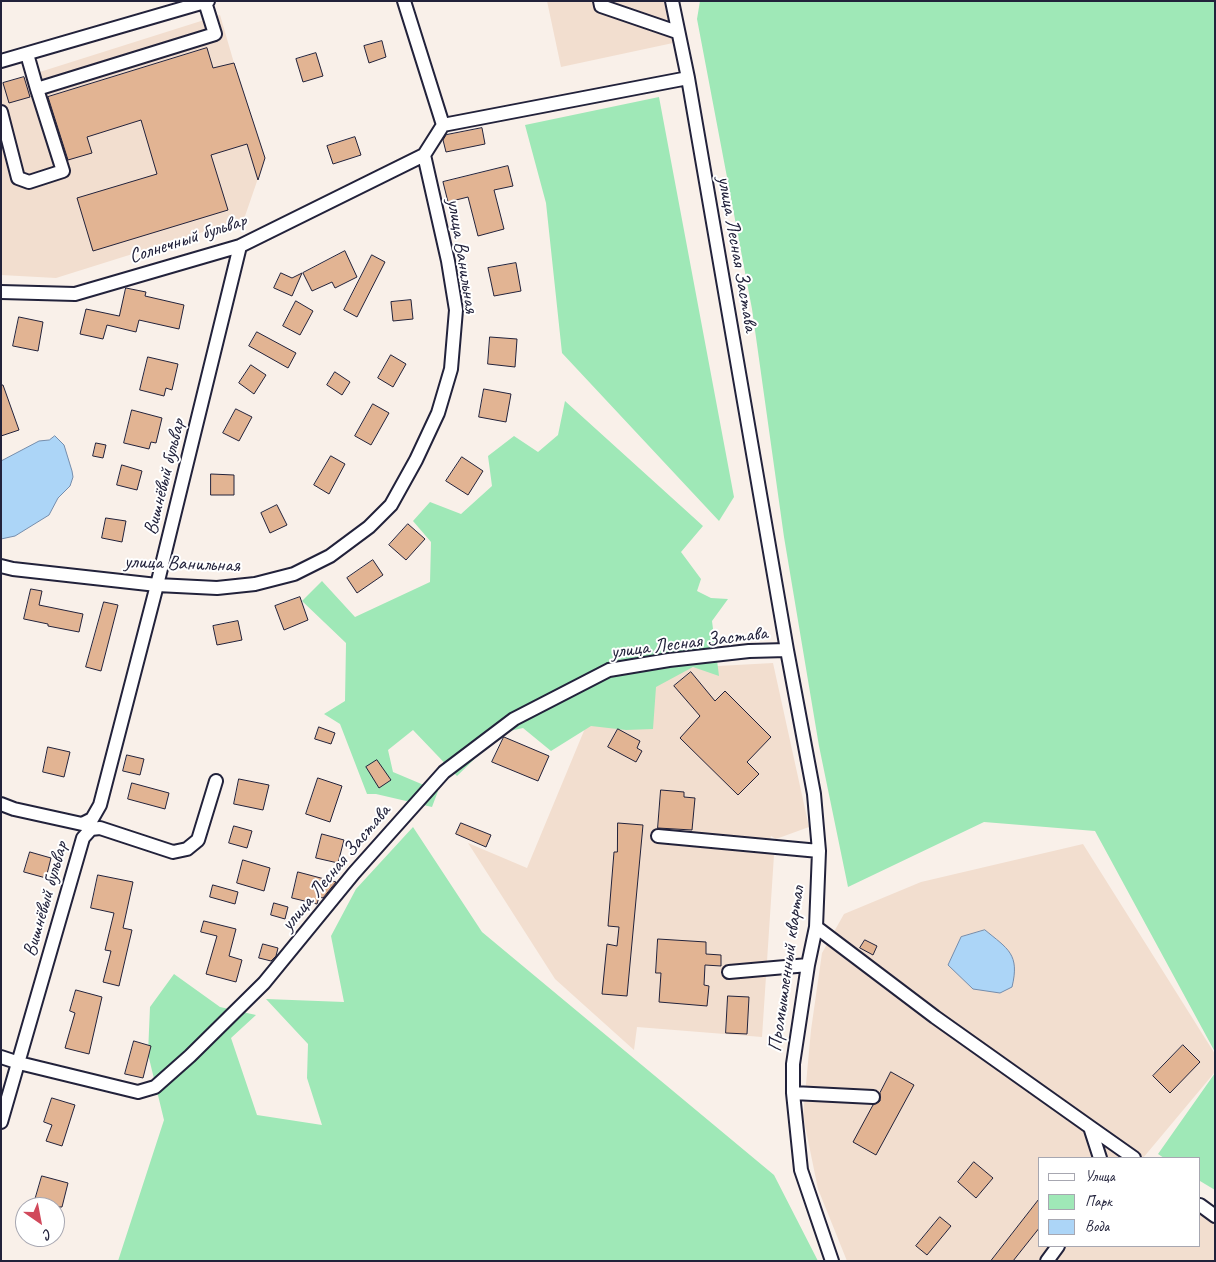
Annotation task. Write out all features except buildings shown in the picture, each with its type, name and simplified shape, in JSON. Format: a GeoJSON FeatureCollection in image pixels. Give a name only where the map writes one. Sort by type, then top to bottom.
{"type":"FeatureCollection","features":[{"type":"Feature","properties":{"kind":"street"},"geometry":{"type":"LineString","coordinates":[[404,1],[443,125]]}},
{"type":"Feature","properties":{"kind":"street"},"geometry":{"type":"LineString","coordinates":[[600,1],[601,6],[677,32]]}},
{"type":"Feature","properties":{"kind":"street","name":"улица Лесная Застава"},"geometry":{"type":"LineString","coordinates":[[1,1057],[138,1092],[155,1087],[190,1056],[264,983],[354,873],[444,772],[514,719],[609,670],[749,650],[787,650],[688,78],[672,1]]}},
{"type":"Feature","properties":{"kind":"street"},"geometry":{"type":"LineString","coordinates":[[1,61],[206,2],[215,34],[37,89]]}},
{"type":"Feature","properties":{"kind":"street"},"geometry":{"type":"LineString","coordinates":[[1,112],[18,178],[29,182],[63,171],[27,54]]}},
{"type":"Feature","properties":{"kind":"street"},"geometry":{"type":"LineString","coordinates":[[424,155],[443,125],[688,78]]}},
{"type":"Feature","properties":{"kind":"street","name":"Солнечный бульвар"},"geometry":{"type":"LineString","coordinates":[[1,292],[75,294],[240,246],[424,155]]}},
{"type":"Feature","properties":{"kind":"street","name":"улица Ванильная"},"geometry":{"type":"LineString","coordinates":[[1,566],[13,569],[157,585],[217,588],[254,584],[294,574],[330,556],[369,527],[391,505],[416,460],[438,413],[451,369],[456,310],[448,261],[424,155]]}},
{"type":"Feature","properties":{"kind":"street","name":"Вишнёвый бульвар"},"geometry":{"type":"LineString","coordinates":[[1,804],[14,809],[82,824],[92,819],[100,805],[157,585],[240,246]]}},
{"type":"Feature","properties":{"kind":"street","name":"Промышленный квартал"},"geometry":{"type":"LineString","coordinates":[[787,650],[814,794],[819,851],[816,928],[808,965],[793,1064],[793,1093],[801,1170],[832,1261]]}},
{"type":"Feature","properties":{"kind":"street","name":"Вишнёвый бульвар"},"geometry":{"type":"LineString","coordinates":[[1,1122],[83,838],[91,829],[100,828],[173,852],[187,849],[198,840],[216,781]]}},
{"type":"Feature","properties":{"kind":"street"},"geometry":{"type":"LineString","coordinates":[[658,836],[819,851]]}},
{"type":"Feature","properties":{"kind":"street"},"geometry":{"type":"LineString","coordinates":[[816,928],[920,1006],[1133,1157]]}},
{"type":"Feature","properties":{"kind":"street"},"geometry":{"type":"LineString","coordinates":[[729,972],[808,965]]}},
{"type":"Feature","properties":{"kind":"street"},"geometry":{"type":"LineString","coordinates":[[793,1093],[873,1097]]}},
{"type":"Feature","properties":{"kind":"street"},"geometry":{"type":"LineString","coordinates":[[1090,1127],[1100,1157]]}},
{"type":"Feature","properties":{"kind":"street"},"geometry":{"type":"LineString","coordinates":[[1201,1206],[1215,1216]]}},
{"type":"Feature","properties":{"kind":"street"},"geometry":{"type":"LineString","coordinates":[[1047,1261],[1057,1247]]}},
{"type":"Feature","properties":{"kind":"shaded area"},"geometry":{"type":"Polygon","coordinates":[[[547,1],[664,1],[673,43],[561,67],[547,1]]]}},
{"type":"Feature","properties":{"kind":"shaded area"},"geometry":{"type":"Polygon","coordinates":[[[220,15],[265,158],[244,219],[56,278],[1,275],[1,83],[220,15]]]}},
{"type":"Feature","properties":{"kind":"shaded area"},"geometry":{"type":"Polygon","coordinates":[[[773,663],[809,827],[776,839],[771,836],[767,853],[774,855],[762,1037],[637,1027],[634,1050],[555,979],[468,843],[527,868],[603,685],[663,669],[773,663]]]}},
{"type":"Feature","properties":{"kind":"shaded area"},"geometry":{"type":"Polygon","coordinates":[[[1083,844],[1215,1054],[1215,1072],[1144,1157],[1038,1157],[1038,1247],[1201,1247],[1201,1200],[1215,1209],[1215,1261],[847,1261],[818,1189],[803,1116],[811,1030],[822,953],[844,914],[921,882],[1083,844]]]}},
{"type":"Feature","properties":{"kind":"green space"},"geometry":{"type":"Polygon","coordinates":[[[700,1],[1215,1],[1215,1052],[1095,831],[984,822],[848,887],[819,746],[784,537],[752,309],[697,19],[700,1]]]}},
{"type":"Feature","properties":{"kind":"green space"},"geometry":{"type":"Polygon","coordinates":[[[659,97],[734,497],[719,521],[562,353],[546,203],[525,125],[659,97]]]}},
{"type":"Feature","properties":{"kind":"green space"},"geometry":{"type":"Polygon","coordinates":[[[565,401],[703,526],[681,552],[701,579],[697,591],[711,598],[728,599],[712,621],[719,676],[693,667],[656,687],[653,729],[626,730],[591,726],[551,751],[523,728],[501,733],[457,776],[413,730],[388,750],[393,772],[438,791],[432,807],[376,794],[367,794],[340,724],[324,714],[345,701],[346,643],[302,601],[322,581],[355,617],[430,582],[431,542],[413,521],[430,502],[461,514],[492,486],[488,456],[514,436],[538,452],[558,435],[565,401]]]}},
{"type":"Feature","properties":{"kind":"green space"},"geometry":{"type":"Polygon","coordinates":[[[413,827],[482,932],[774,1175],[818,1261],[118,1261],[164,1120],[148,1054],[150,1007],[174,974],[220,1007],[256,1015],[231,1038],[257,1115],[322,1125],[307,1078],[308,1044],[266,999],[344,1002],[331,936],[356,889],[413,827]]]}},
{"type":"Feature","properties":{"kind":"green space"},"geometry":{"type":"Polygon","coordinates":[[[1215,1073],[1215,1190],[1201,1182],[1201,1157],[1162,1157],[1158,1154],[1215,1073]]]}},
{"type":"Feature","properties":{"kind":"water"},"geometry":{"type":"Polygon","coordinates":[[[55,436],[64,445],[72,471],[73,477],[70,486],[58,498],[49,515],[15,536],[1,539],[1,461],[39,441],[49,440],[55,436]]]}},
{"type":"Feature","properties":{"kind":"water"},"geometry":{"type":"Polygon","coordinates":[[[985,930],[1006,948],[1013,959],[1014,976],[1012,987],[1000,993],[973,989],[948,965],[961,937],[985,930]]]}}]}
